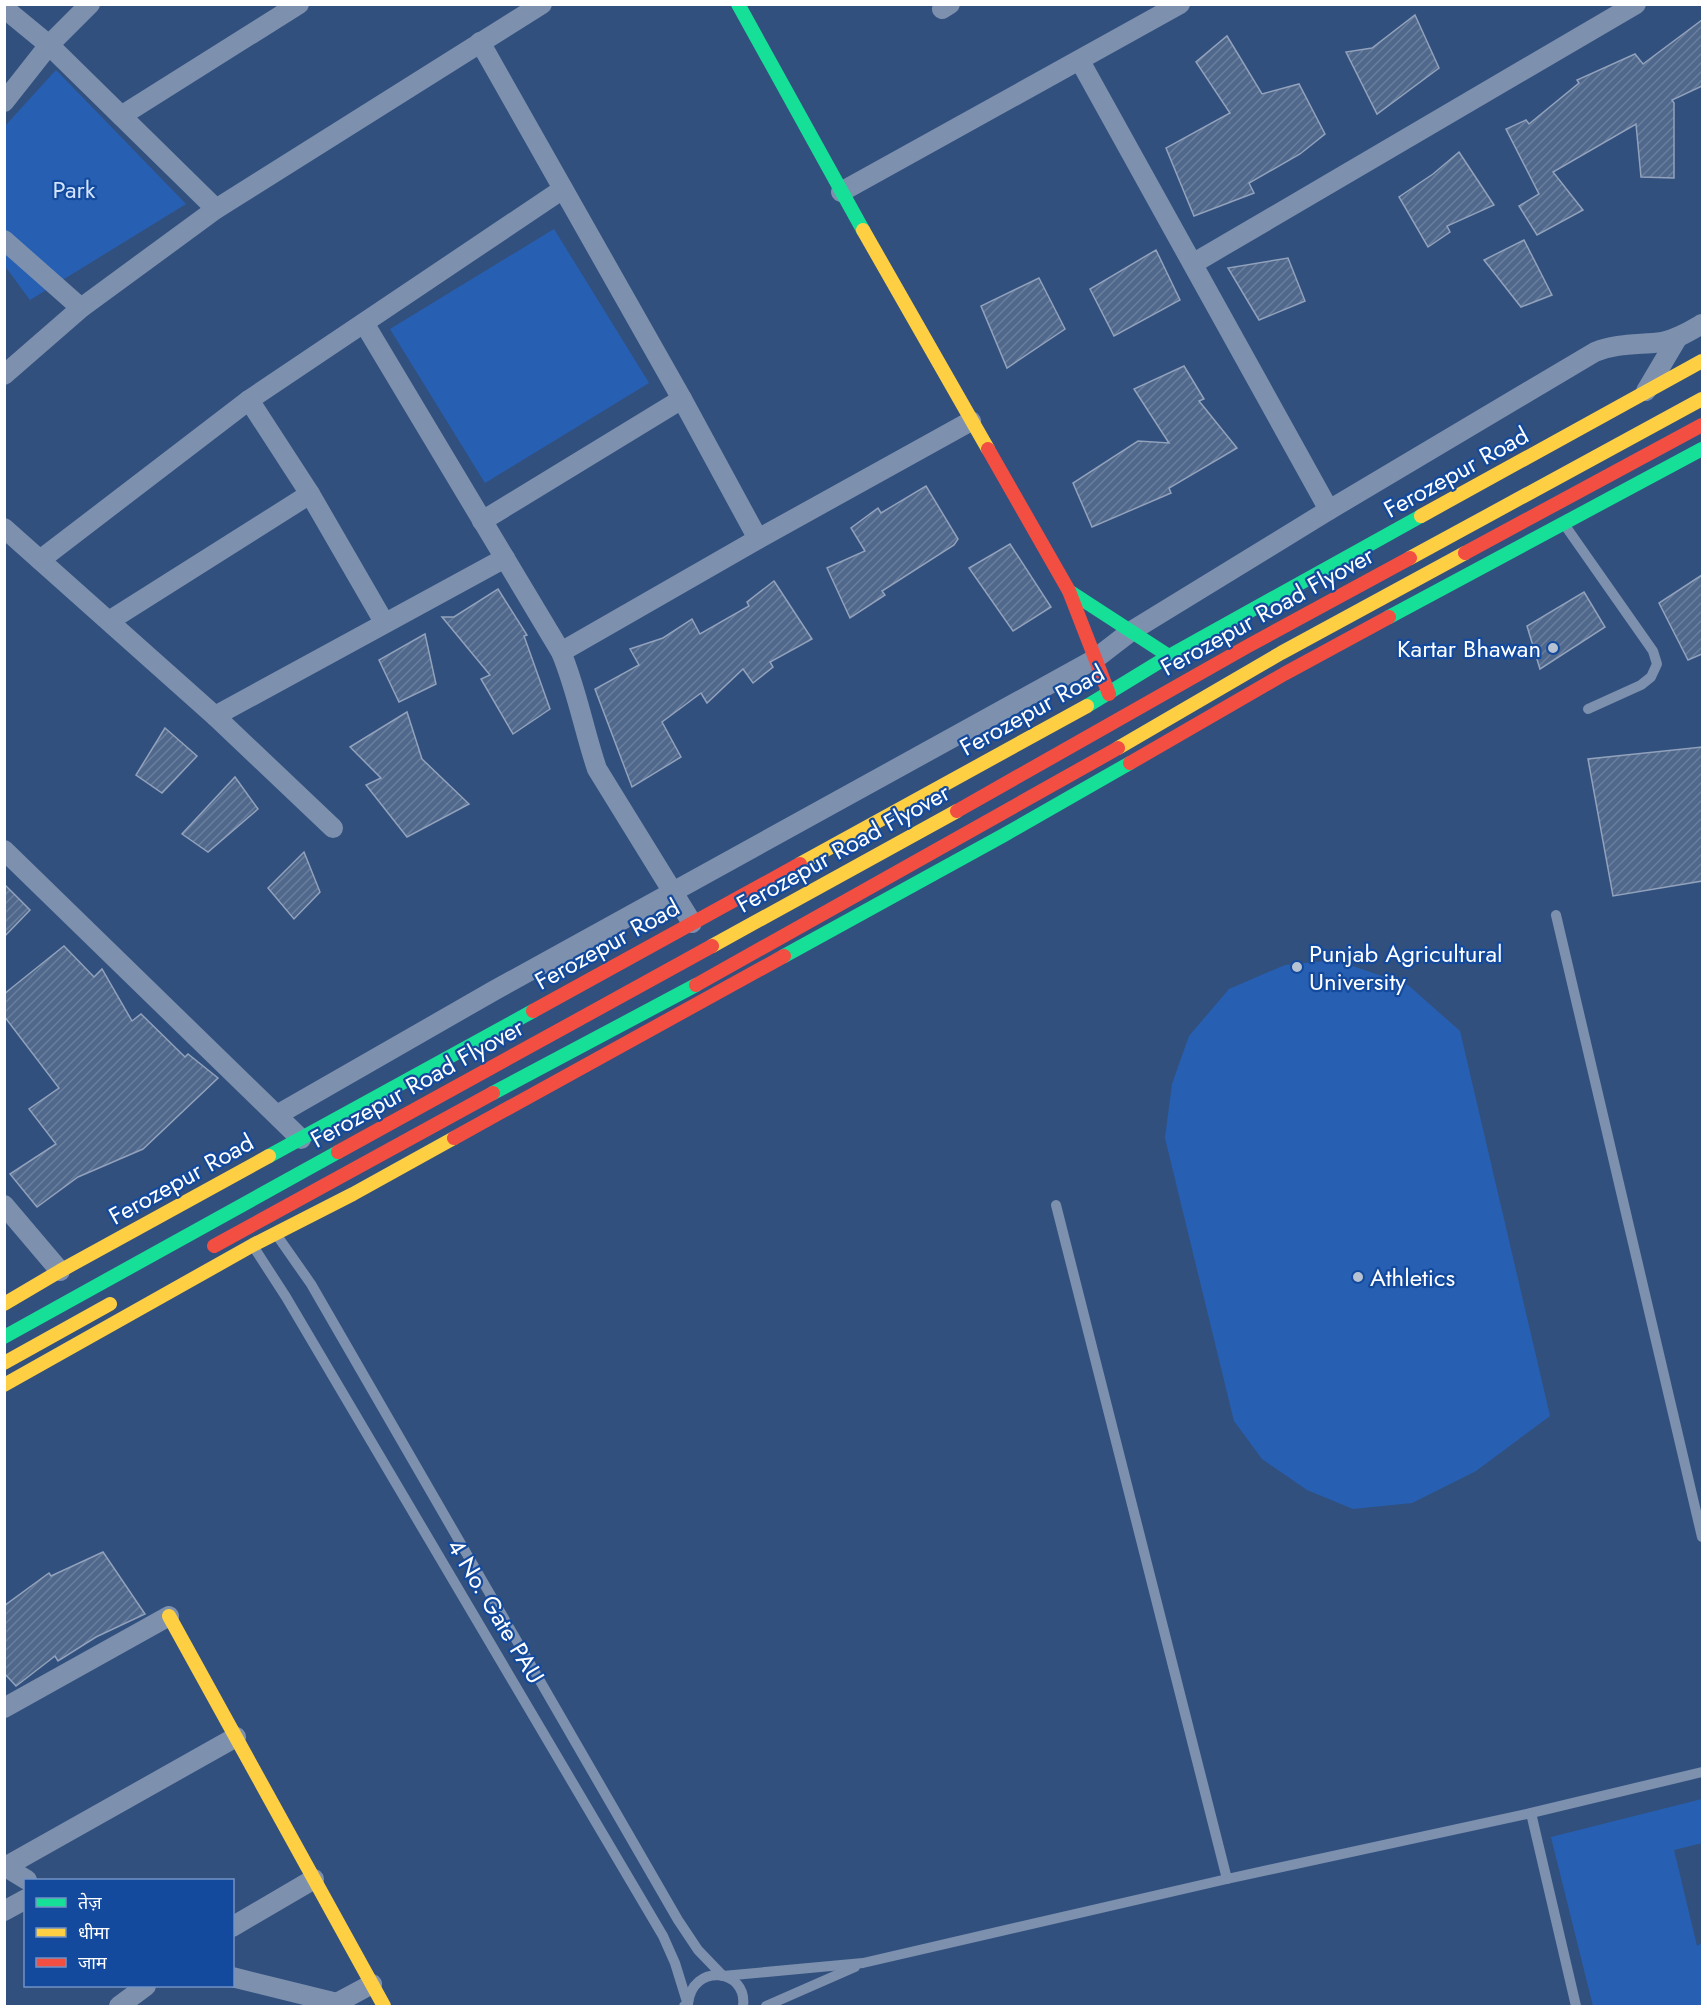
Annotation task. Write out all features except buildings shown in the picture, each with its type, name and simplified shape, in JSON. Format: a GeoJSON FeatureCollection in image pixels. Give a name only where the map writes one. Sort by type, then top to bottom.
{"type":"FeatureCollection","features":[{"type":"Feature","properties":{"kind":"main road"},"geometry":{"type":"LineString","coordinates":[[738,4],[971,421],[1069,591],[1109,694]]}},
{"type":"Feature","properties":{"kind":"main road","name":"Ferozepur Road"},"geometry":{"type":"LineString","coordinates":[[4,1304],[60,1271],[1109,694],[1169,656],[1702,361]]}},
{"type":"Feature","properties":{"kind":"main road","name":"Ferozepur Road Flyover"},"geometry":{"type":"LineString","coordinates":[[4,1337],[1021,776],[1248,646],[1702,399]]}},
{"type":"Feature","properties":{"kind":"main road","name":"Ferozepur Road Flyover"},"geometry":{"type":"LineString","coordinates":[[198,1255],[417,1133],[723,971],[1281,653],[1702,425]]}},
{"type":"Feature","properties":{"kind":"main road"},"geometry":{"type":"LineString","coordinates":[[4,1386],[253,1245],[353,1194],[1004,835],[1284,674],[1702,449]]}},
{"type":"Feature","properties":{"kind":"main road"},"geometry":{"type":"LineString","coordinates":[[1069,591],[1169,656]]}},
{"type":"Feature","properties":{"kind":"main road"},"geometry":{"type":"LineString","coordinates":[[4,1364],[125,1296]]}},
{"type":"Feature","properties":{"kind":"main road"},"geometry":{"type":"LineString","coordinates":[[169,1616],[384,2007]]}},
{"type":"Feature","properties":{"kind":"street"},"geometry":{"type":"LineString","coordinates":[[4,102],[49,45],[90,4]]}},
{"type":"Feature","properties":{"kind":"street"},"geometry":{"type":"LineString","coordinates":[[121,116],[299,4]]}},
{"type":"Feature","properties":{"kind":"street"},"geometry":{"type":"LineString","coordinates":[[4,375],[81,308],[216,209],[542,4]]}},
{"type":"Feature","properties":{"kind":"street"},"geometry":{"type":"LineString","coordinates":[[842,192],[1180,4]]}},
{"type":"Feature","properties":{"kind":"street"},"geometry":{"type":"LineString","coordinates":[[1194,263],[1636,4]]}},
{"type":"Feature","properties":{"kind":"street"},"geometry":{"type":"LineString","coordinates":[[4,8],[49,45],[216,209]]}},
{"type":"Feature","properties":{"kind":"street"},"geometry":{"type":"LineString","coordinates":[[480,42],[682,399],[758,539]]}},
{"type":"Feature","properties":{"kind":"street"},"geometry":{"type":"LineString","coordinates":[[1080,61],[1329,510]]}},
{"type":"Feature","properties":{"kind":"street"},"geometry":{"type":"LineString","coordinates":[[40,560],[249,400],[562,189]]}},
{"type":"Feature","properties":{"kind":"street"},"geometry":{"type":"LineString","coordinates":[[4,240],[81,308]]}},
{"type":"Feature","properties":{"kind":"street"},"geometry":{"type":"LineString","coordinates":[[364,323],[561,652],[569,670],[597,769],[692,923]]}},
{"type":"Feature","properties":{"kind":"street"},"geometry":{"type":"LineString","coordinates":[[277,1115],[484,996],[1095,659],[1130,632],[1329,510],[1595,352],[1615,346],[1664,341],[1678,337],[1702,324]]}},
{"type":"Feature","properties":{"kind":"street"},"geometry":{"type":"LineString","coordinates":[[1645,393],[1678,337]]}},
{"type":"Feature","properties":{"kind":"street"},"geometry":{"type":"LineString","coordinates":[[482,521],[682,399]]}},
{"type":"Feature","properties":{"kind":"street"},"geometry":{"type":"LineString","coordinates":[[249,400],[310,494],[384,622]]}},
{"type":"Feature","properties":{"kind":"street"},"geometry":{"type":"LineString","coordinates":[[561,652],[971,421]]}},
{"type":"Feature","properties":{"kind":"street"},"geometry":{"type":"LineString","coordinates":[[109,621],[310,494]]}},
{"type":"Feature","properties":{"kind":"street"},"geometry":{"type":"LineString","coordinates":[[4,528],[215,716],[333,828]]}},
{"type":"Feature","properties":{"kind":"street"},"geometry":{"type":"LineString","coordinates":[[215,716],[505,558]]}},
{"type":"Feature","properties":{"kind":"street"},"geometry":{"type":"LineString","coordinates":[[4,850],[301,1138]]}},
{"type":"Feature","properties":{"kind":"street"},"geometry":{"type":"LineString","coordinates":[[4,1205],[60,1271]]}},
{"type":"Feature","properties":{"kind":"street"},"geometry":{"type":"LineString","coordinates":[[4,1708],[169,1616]]}},
{"type":"Feature","properties":{"kind":"street"},"geometry":{"type":"LineString","coordinates":[[24,1879],[5,1866],[236,1737]]}},
{"type":"Feature","properties":{"kind":"street"},"geometry":{"type":"LineString","coordinates":[[234,1926],[314,1879]]}},
{"type":"Feature","properties":{"kind":"street"},"geometry":{"type":"LineString","coordinates":[[4,1911],[24,1900]]}},
{"type":"Feature","properties":{"kind":"street"},"geometry":{"type":"LineString","coordinates":[[234,1978],[334,2005],[372,1984]]}},
{"type":"Feature","properties":{"kind":"street"},"geometry":{"type":"LineString","coordinates":[[119,2007],[145,1987]]}},
{"type":"Feature","properties":{"kind":"lane"},"geometry":{"type":"LineString","coordinates":[[1564,524],[1653,651],[1657,664],[1651,677],[1641,685],[1588,709]]}},
{"type":"Feature","properties":{"kind":"lane"},"geometry":{"type":"LineString","coordinates":[[1556,915],[1702,1537]]}},
{"type":"Feature","properties":{"kind":"lane"},"geometry":{"type":"LineString","coordinates":[[1056,1205],[1227,1880]]}},
{"type":"Feature","properties":{"kind":"lane","name":"4 No. Gate PAU"},"geometry":{"type":"LineString","coordinates":[[276,1233],[311,1284],[678,1920],[698,1950],[723,1976],[737,1985],[742,1992],[743,2007]]}},
{"type":"Feature","properties":{"kind":"lane","name":"4 No. Gate PAU"},"geometry":{"type":"LineString","coordinates":[[253,1245],[292,1307],[663,1936],[675,1963],[687,2006]]}},
{"type":"Feature","properties":{"kind":"lane"},"geometry":{"type":"LineString","coordinates":[[687,2006],[692,1988],[705,1977],[863,1963],[1531,1813],[1702,1772]]}},
{"type":"Feature","properties":{"kind":"lane"},"geometry":{"type":"LineString","coordinates":[[1531,1813],[1575,2007]]}},
{"type":"Feature","properties":{"kind":"lane"},"geometry":{"type":"LineString","coordinates":[[766,2007],[863,1963]]}},
{"type":"Feature","properties":{"kind":"green space","name":"Park"},"geometry":{"type":"Polygon","coordinates":[[[56,70],[186,204],[30,300],[5,266],[5,126],[56,70]]]}},
{"type":"Feature","properties":{"kind":"green space"},"geometry":{"type":"Polygon","coordinates":[[[554,229],[649,383],[485,483],[390,329],[554,229]]]}},
{"type":"Feature","properties":{"kind":"green space","name":"Athletics"},"geometry":{"type":"Polygon","coordinates":[[[1335,960],[1408,985],[1460,1031],[1550,1416],[1476,1471],[1412,1503],[1353,1509],[1307,1490],[1262,1459],[1234,1421],[1165,1138],[1172,1084],[1189,1036],[1229,989],[1285,965],[1335,960]]]}},
{"type":"Feature","properties":{"kind":"green space"},"geometry":{"type":"Polygon","coordinates":[[[1702,1799],[1702,1843],[1674,1850],[1697,1946],[1702,1943],[1702,2006],[1593,2006],[1551,1837],[1702,1799]]]}},
{"type":"Feature","properties":{"kind":"traffic: fast"},"geometry":{"type":"LineString","coordinates":[[738,4],[863,230]]}},
{"type":"Feature","properties":{"kind":"traffic: fast"},"geometry":{"type":"LineString","coordinates":[[1389,617],[1702,449]]}},
{"type":"Feature","properties":{"kind":"traffic: fast"},"geometry":{"type":"LineString","coordinates":[[1087,706],[1169,656],[1421,516]]}},
{"type":"Feature","properties":{"kind":"traffic: fast"},"geometry":{"type":"LineString","coordinates":[[1069,591],[1169,656]]}},
{"type":"Feature","properties":{"kind":"traffic: fast"},"geometry":{"type":"LineString","coordinates":[[784,956],[1130,763]]}},
{"type":"Feature","properties":{"kind":"traffic: fast"},"geometry":{"type":"LineString","coordinates":[[493,1093],[696,985]]}},
{"type":"Feature","properties":{"kind":"traffic: fast"},"geometry":{"type":"LineString","coordinates":[[269,1156],[533,1011]]}},
{"type":"Feature","properties":{"kind":"traffic: fast"},"geometry":{"type":"LineString","coordinates":[[4,1337],[338,1152]]}},
{"type":"Feature","properties":{"kind":"traffic: slow"},"geometry":{"type":"LineString","coordinates":[[863,230],[988,449]]}},
{"type":"Feature","properties":{"kind":"traffic: slow"},"geometry":{"type":"LineString","coordinates":[[1421,516],[1702,361]]}},
{"type":"Feature","properties":{"kind":"traffic: slow"},"geometry":{"type":"LineString","coordinates":[[1410,558],[1702,399]]}},
{"type":"Feature","properties":{"kind":"traffic: slow"},"geometry":{"type":"LineString","coordinates":[[1118,748],[1281,653],[1465,553]]}},
{"type":"Feature","properties":{"kind":"traffic: slow"},"geometry":{"type":"LineString","coordinates":[[800,864],[1087,706]]}},
{"type":"Feature","properties":{"kind":"traffic: slow"},"geometry":{"type":"LineString","coordinates":[[712,946],[957,811]]}},
{"type":"Feature","properties":{"kind":"traffic: slow"},"geometry":{"type":"LineString","coordinates":[[4,1385],[253,1245],[353,1194],[454,1138]]}},
{"type":"Feature","properties":{"kind":"traffic: slow"},"geometry":{"type":"LineString","coordinates":[[4,1304],[269,1156]]}},
{"type":"Feature","properties":{"kind":"traffic: slow"},"geometry":{"type":"LineString","coordinates":[[4,1363],[110,1304]]}},
{"type":"Feature","properties":{"kind":"traffic: slow"},"geometry":{"type":"LineString","coordinates":[[169,1616],[384,2006]]}},
{"type":"Feature","properties":{"kind":"traffic: jam"},"geometry":{"type":"LineString","coordinates":[[1465,553],[1702,425]]}},
{"type":"Feature","properties":{"kind":"traffic: jam"},"geometry":{"type":"LineString","coordinates":[[988,449],[1069,591],[1109,694]]}},
{"type":"Feature","properties":{"kind":"traffic: jam"},"geometry":{"type":"LineString","coordinates":[[957,811],[1248,646],[1410,558]]}},
{"type":"Feature","properties":{"kind":"traffic: jam"},"geometry":{"type":"LineString","coordinates":[[1130,763],[1284,674],[1389,617]]}},
{"type":"Feature","properties":{"kind":"traffic: jam"},"geometry":{"type":"LineString","coordinates":[[696,985],[1118,748]]}},
{"type":"Feature","properties":{"kind":"traffic: jam"},"geometry":{"type":"LineString","coordinates":[[533,1011],[800,864]]}},
{"type":"Feature","properties":{"kind":"traffic: jam"},"geometry":{"type":"LineString","coordinates":[[338,1152],[712,946]]}},
{"type":"Feature","properties":{"kind":"traffic: jam"},"geometry":{"type":"LineString","coordinates":[[454,1138],[784,956]]}},
{"type":"Feature","properties":{"kind":"traffic: jam"},"geometry":{"type":"LineString","coordinates":[[214,1246],[493,1093]]}},
{"type":"Feature","properties":{"kind":"place","name":"Kartar Bhawan"},"geometry":{"type":"Point","coordinates":[1553,648]}},
{"type":"Feature","properties":{"kind":"place","name":"Punjab Agricultural University"},"geometry":{"type":"Point","coordinates":[1297,967]}},
{"type":"Feature","properties":{"kind":"place","name":"Athletics"},"geometry":{"type":"Point","coordinates":[1358,1277]}}]}
